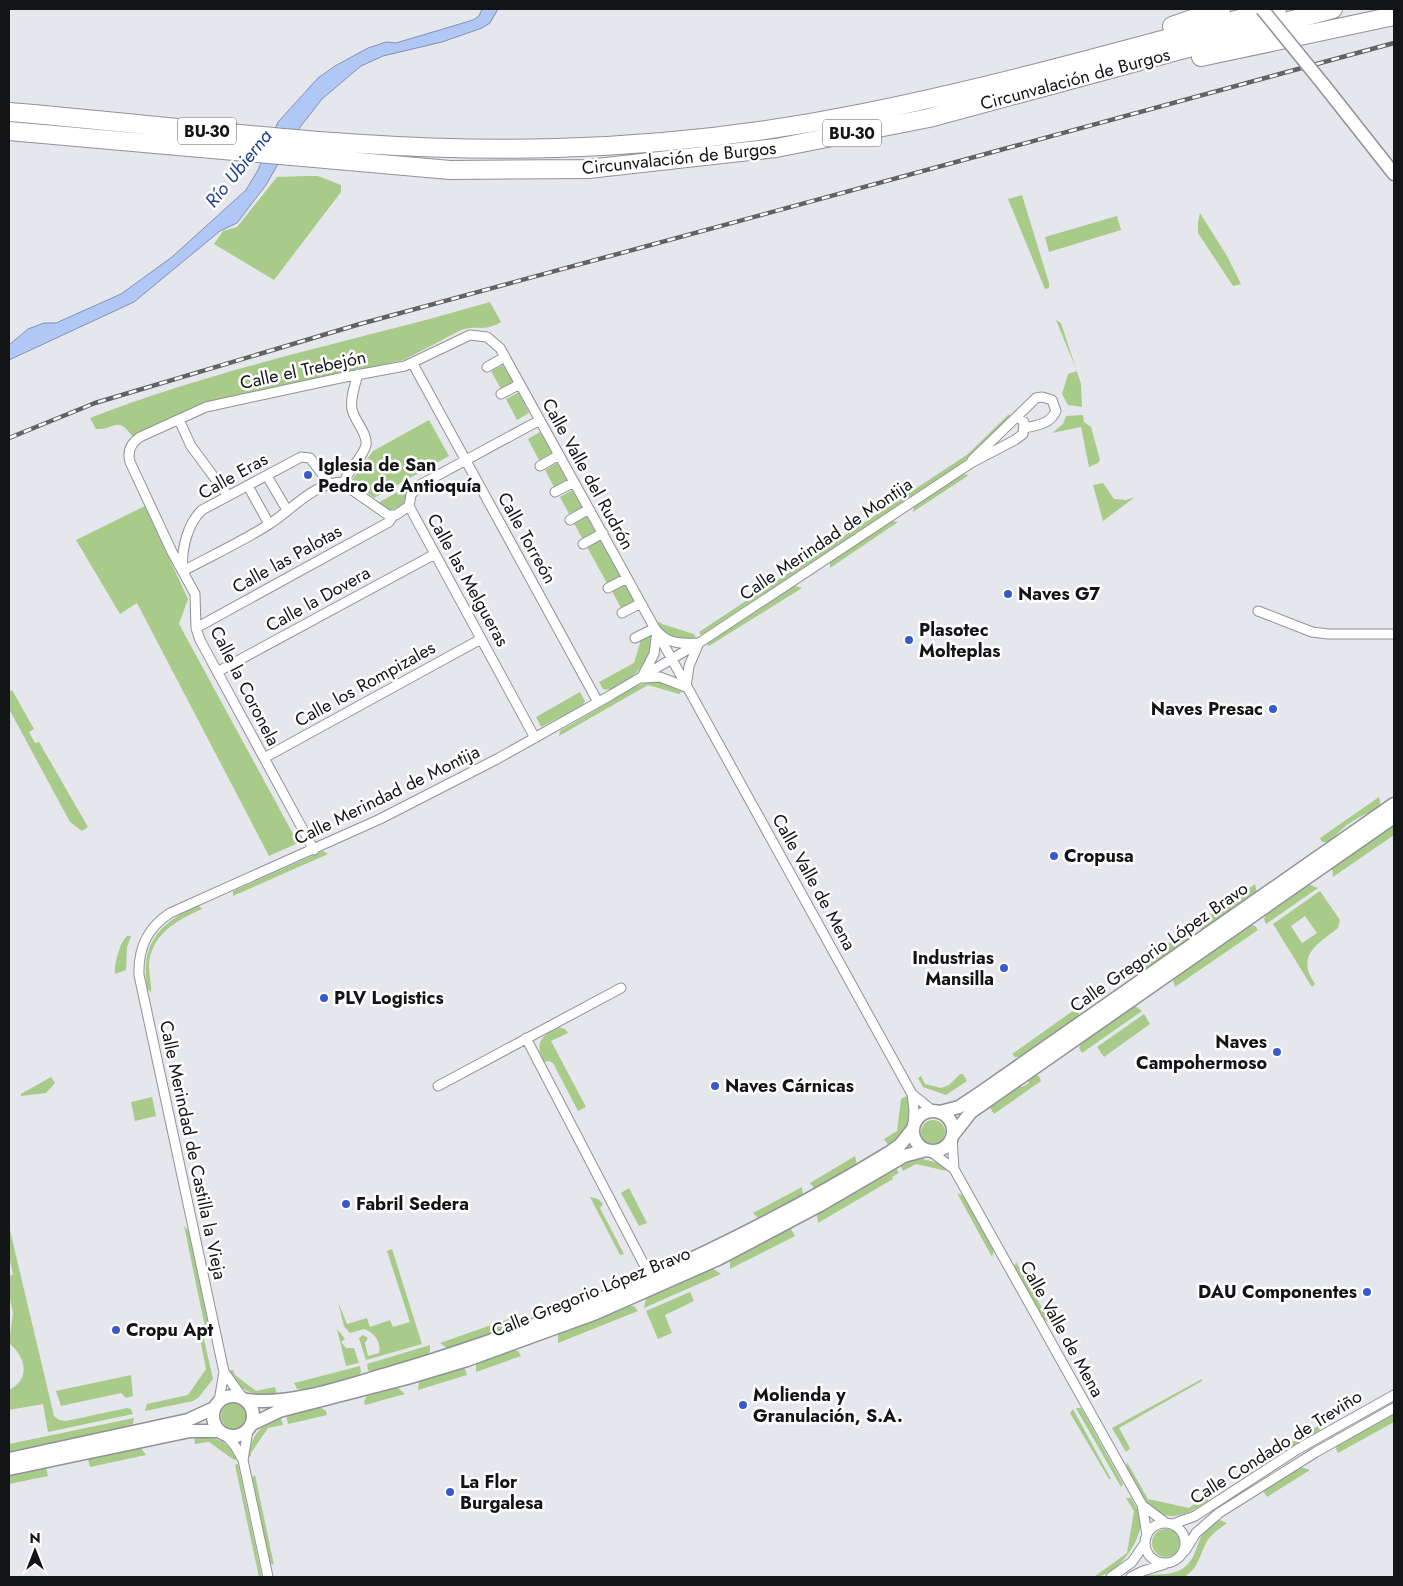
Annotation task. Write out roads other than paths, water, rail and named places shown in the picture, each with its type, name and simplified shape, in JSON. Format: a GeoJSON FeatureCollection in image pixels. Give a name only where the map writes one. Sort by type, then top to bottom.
{"type":"FeatureCollection","features":[{"type":"Feature","properties":{"kind":"highway"},"geometry":{"type":"LineString","coordinates":[[1042,72],[1221,9]]}},
{"type":"Feature","properties":{"kind":"highway","name":"Circunvalación de Burgos"},"geometry":{"type":"LineString","coordinates":[[9,112],[367,145],[463,150],[583,147],[696,138],[782,128],[858,114],[1042,72],[1277,9]]}},
{"type":"Feature","properties":{"kind":"highway","name":"Circunvalación de Burgos"},"geometry":{"type":"LineString","coordinates":[[9,131],[450,170],[598,168],[776,148],[929,118],[1333,9]]}},
{"type":"Feature","properties":{"kind":"highway"},"geometry":{"type":"LineString","coordinates":[[1037,90],[1091,83],[1206,56],[1394,16]]}},
{"type":"Feature","properties":{"kind":"main road"},"geometry":{"type":"LineString","coordinates":[[1262,9],[1394,174]]}},
{"type":"Feature","properties":{"kind":"main road","name":"Calle Gregorio López Bravo"},"geometry":{"type":"LineString","coordinates":[[936,1111],[955,1109],[972,1099],[1394,804]]}},
{"type":"Feature","properties":{"kind":"main road","name":"Calle Gregorio López Bravo"},"geometry":{"type":"LineString","coordinates":[[952,1136],[970,1112],[1394,817]]}},
{"type":"Feature","properties":{"kind":"main road"},"geometry":{"type":"LineString","coordinates":[[936,1111],[950,1121],[952,1136],[943,1149],[928,1151],[914,1141],[913,1128],[922,1113],[936,1111]]}},
{"type":"Feature","properties":{"kind":"main road","name":"Calle Gregorio López Bravo"},"geometry":{"type":"LineString","coordinates":[[244,1399],[281,1400],[398,1370],[524,1330],[650,1278],[719,1247],[813,1198],[890,1152],[900,1145],[913,1128]]}},
{"type":"Feature","properties":{"kind":"main road","name":"Calle Gregorio López Bravo"},"geometry":{"type":"LineString","coordinates":[[250,1427],[279,1411],[398,1381],[467,1360],[596,1312],[718,1259],[820,1205],[904,1156],[928,1151]]}},
{"type":"Feature","properties":{"kind":"main road"},"geometry":{"type":"LineString","coordinates":[[9,1459],[188,1420],[232,1396],[244,1399],[253,1412],[250,1427],[239,1436],[190,1431],[9,1469]]}},
{"type":"Feature","properties":{"kind":"main road"},"geometry":{"type":"LineString","coordinates":[[217,1405],[213,1420],[222,1433]]}},
{"type":"Feature","properties":{"kind":"street","name":"Calle el Trebejón"},"geometry":{"type":"LineString","coordinates":[[129,449],[137,439],[206,408],[358,374],[413,364],[463,337],[478,334],[487,337]]}},
{"type":"Feature","properties":{"kind":"street","name":"Calle Valle del Rudrón"},"geometry":{"type":"LineString","coordinates":[[487,337],[495,342],[505,357],[671,660]]}},
{"type":"Feature","properties":{"kind":"street"},"geometry":{"type":"LineString","coordinates":[[487,367],[505,357]]}},
{"type":"Feature","properties":{"kind":"street","name":"Calle Torreón"},"geometry":{"type":"LineString","coordinates":[[413,364],[598,702]]}},
{"type":"Feature","properties":{"kind":"street"},"geometry":{"type":"LineString","coordinates":[[344,482],[362,456],[365,446],[365,438],[352,408],[358,374]]}},
{"type":"Feature","properties":{"kind":"street"},"geometry":{"type":"LineString","coordinates":[[502,394],[520,384]]}},
{"type":"Feature","properties":{"kind":"street","name":"Calle Merindad de Montija"},"geometry":{"type":"LineString","coordinates":[[147,936],[155,924],[170,913],[395,812],[535,738],[641,678],[699,643],[971,463],[1015,440],[1023,434],[1025,428],[1049,421],[1056,410],[1055,404],[1047,397],[1036,398],[1019,418],[1008,424],[978,453],[971,463]]}},
{"type":"Feature","properties":{"kind":"street"},"geometry":{"type":"LineString","coordinates":[[1019,418],[1024,422],[1025,428]]}},
{"type":"Feature","properties":{"kind":"street"},"geometry":{"type":"LineString","coordinates":[[179,420],[191,446],[228,496]]}},
{"type":"Feature","properties":{"kind":"street"},"geometry":{"type":"LineString","coordinates":[[409,506],[414,491],[418,486],[540,420]]}},
{"type":"Feature","properties":{"kind":"street","name":"Calle la Coronela"},"geometry":{"type":"LineString","coordinates":[[129,449],[130,462],[196,600],[196,628],[200,640],[314,850]]}},
{"type":"Feature","properties":{"kind":"street","name":"Calle Eras"},"geometry":{"type":"LineString","coordinates":[[183,571],[183,550],[195,518],[202,510],[307,456],[329,483]]}},
{"type":"Feature","properties":{"kind":"street"},"geometry":{"type":"LineString","coordinates":[[540,466],[560,456]]}},
{"type":"Feature","properties":{"kind":"street"},"geometry":{"type":"LineString","coordinates":[[266,476],[288,510]]}},
{"type":"Feature","properties":{"kind":"street"},"geometry":{"type":"LineString","coordinates":[[183,571],[269,524],[329,483],[344,482]]}},
{"type":"Feature","properties":{"kind":"street"},"geometry":{"type":"LineString","coordinates":[[344,482],[345,485],[381,512],[393,516]]}},
{"type":"Feature","properties":{"kind":"street"},"geometry":{"type":"LineString","coordinates":[[555,492],[574,482]]}},
{"type":"Feature","properties":{"kind":"street"},"geometry":{"type":"LineString","coordinates":[[248,486],[269,524]]}},
{"type":"Feature","properties":{"kind":"street","name":"Calle las Melgueras"},"geometry":{"type":"LineString","coordinates":[[393,516],[409,506],[535,738]]}},
{"type":"Feature","properties":{"kind":"street"},"geometry":{"type":"LineString","coordinates":[[570,520],[589,509]]}},
{"type":"Feature","properties":{"kind":"street","name":"Calle las Palotas"},"geometry":{"type":"LineString","coordinates":[[196,628],[388,522],[393,516]]}},
{"type":"Feature","properties":{"kind":"street"},"geometry":{"type":"LineString","coordinates":[[583,544],[602,533]]}},
{"type":"Feature","properties":{"kind":"street","name":"Calle la Dovera"},"geometry":{"type":"LineString","coordinates":[[217,672],[435,554]]}},
{"type":"Feature","properties":{"kind":"street"},"geometry":{"type":"LineString","coordinates":[[608,588],[627,578]]}},
{"type":"Feature","properties":{"kind":"street"},"geometry":{"type":"LineString","coordinates":[[622,613],[641,603]]}},
{"type":"Feature","properties":{"kind":"street"},"geometry":{"type":"LineString","coordinates":[[1258,611],[1312,632],[1328,634],[1394,634]]}},
{"type":"Feature","properties":{"kind":"street"},"geometry":{"type":"LineString","coordinates":[[641,678],[660,677],[686,687],[688,666],[699,643],[676,643],[667,640],[656,630]]}},
{"type":"Feature","properties":{"kind":"street"},"geometry":{"type":"LineString","coordinates":[[635,638],[656,630]]}},
{"type":"Feature","properties":{"kind":"street"},"geometry":{"type":"LineString","coordinates":[[641,678],[654,654],[656,630]]}},
{"type":"Feature","properties":{"kind":"street","name":"Calle los Rompizales"},"geometry":{"type":"LineString","coordinates":[[264,758],[481,639]]}},
{"type":"Feature","properties":{"kind":"street","name":"Calle Valle de Mena"},"geometry":{"type":"LineString","coordinates":[[671,660],[912,1094],[913,1128]]}},
{"type":"Feature","properties":{"kind":"street","name":"Calle Merindad de Castilla la Vieja"},"geometry":{"type":"LineString","coordinates":[[147,936],[139,960],[139,975],[224,1372],[217,1405]]}},
{"type":"Feature","properties":{"kind":"street"},"geometry":{"type":"LineString","coordinates":[[438,1086],[620,988]]}},
{"type":"Feature","properties":{"kind":"street","name":"Calle Gregorio López Bravo"},"geometry":{"type":"LineString","coordinates":[[526,1038],[650,1278]]}},
{"type":"Feature","properties":{"kind":"street","name":"Calle Valle de Mena"},"geometry":{"type":"LineString","coordinates":[[912,1094],[936,1111]]}},
{"type":"Feature","properties":{"kind":"street","name":"Calle Valle de Mena"},"geometry":{"type":"LineString","coordinates":[[952,1136],[954,1169],[1142,1505],[1146,1539]]}},
{"type":"Feature","properties":{"kind":"street","name":"Calle Valle de Mena"},"geometry":{"type":"LineString","coordinates":[[928,1151],[954,1169]]}},
{"type":"Feature","properties":{"kind":"street","name":"Calle Merindad de Castilla la Vieja"},"geometry":{"type":"LineString","coordinates":[[224,1372],[244,1399]]}},
{"type":"Feature","properties":{"kind":"street","name":"Calle Condado de Treviño"},"geometry":{"type":"LineString","coordinates":[[1169,1524],[1195,1516],[1298,1449],[1394,1395]]}},
{"type":"Feature","properties":{"kind":"street","name":"Calle Condado de Treviño"},"geometry":{"type":"LineString","coordinates":[[1184,1551],[1196,1533],[1219,1513],[1316,1452],[1394,1408]]}},
{"type":"Feature","properties":{"kind":"street"},"geometry":{"type":"LineString","coordinates":[[243,1460],[250,1427]]}},
{"type":"Feature","properties":{"kind":"street"},"geometry":{"type":"LineString","coordinates":[[222,1433],[235,1446],[243,1460],[268,1577]]}},
{"type":"Feature","properties":{"kind":"street","name":"Calle Valle de Mena"},"geometry":{"type":"LineString","coordinates":[[1142,1505],[1169,1524]]}},
{"type":"Feature","properties":{"kind":"street"},"geometry":{"type":"LineString","coordinates":[[1111,1577],[1132,1562],[1155,1526],[1169,1524],[1178,1528],[1185,1538],[1184,1551],[1177,1560],[1131,1577]]}},
{"type":"Feature","properties":{"kind":"street"},"geometry":{"type":"LineString","coordinates":[[1146,1539],[1146,1550],[1153,1560],[1166,1564]]}},
{"type":"Feature","properties":{"kind":"water"},"geometry":{"type":"Polygon","coordinates":[[[482,9],[498,9],[490,23],[482,28],[442,42],[383,56],[361,66],[322,99],[297,131],[266,185],[237,223],[220,231],[134,302],[9,360],[9,345],[28,329],[44,323],[56,323],[121,294],[172,257],[246,190],[258,170],[278,122],[318,78],[335,66],[368,48],[386,42],[396,43],[473,20],[479,16],[482,9]]]}},
{"type":"Feature","properties":{"kind":"railway"},"geometry":{"type":"LineString","coordinates":[[9,438],[95,403],[360,324],[1394,43]]}},
{"type":"Feature","properties":{"kind":"place","name":"Iglesia de San Pedro de Antioquía"},"geometry":{"type":"Point","coordinates":[308,475]}},
{"type":"Feature","properties":{"kind":"place","name":"Naves G7"},"geometry":{"type":"Point","coordinates":[1008,594]}},
{"type":"Feature","properties":{"kind":"place","name":"Plasotec Molteplas"},"geometry":{"type":"Point","coordinates":[909,640]}},
{"type":"Feature","properties":{"kind":"place","name":"Naves Presac"},"geometry":{"type":"Point","coordinates":[1273,709]}},
{"type":"Feature","properties":{"kind":"place","name":"Cropusa"},"geometry":{"type":"Point","coordinates":[1054,856]}},
{"type":"Feature","properties":{"kind":"place","name":"Industrias Mansilla"},"geometry":{"type":"Point","coordinates":[1004,968]}},
{"type":"Feature","properties":{"kind":"place","name":"PLV Logistics"},"geometry":{"type":"Point","coordinates":[324,998]}},
{"type":"Feature","properties":{"kind":"place","name":"Naves Campohermoso"},"geometry":{"type":"Point","coordinates":[1277,1052]}},
{"type":"Feature","properties":{"kind":"place","name":"Naves Cárnicas"},"geometry":{"type":"Point","coordinates":[715,1086]}},
{"type":"Feature","properties":{"kind":"place","name":"Fabril Sedera"},"geometry":{"type":"Point","coordinates":[346,1204]}},
{"type":"Feature","properties":{"kind":"place","name":"DAU Componentes"},"geometry":{"type":"Point","coordinates":[1367,1292]}},
{"type":"Feature","properties":{"kind":"place","name":"Cropu Apt"},"geometry":{"type":"Point","coordinates":[116,1330]}},
{"type":"Feature","properties":{"kind":"place","name":"Molienda y Granulación, S.A."},"geometry":{"type":"Point","coordinates":[743,1405]}},
{"type":"Feature","properties":{"kind":"place","name":"La Flor Burgalesa"},"geometry":{"type":"Point","coordinates":[450,1492]}},
{"type":"Feature","properties":{"kind":"water label","name":"Río Ubierna"},"geometry":{"type":"Point","coordinates":[238,168]}}]}
